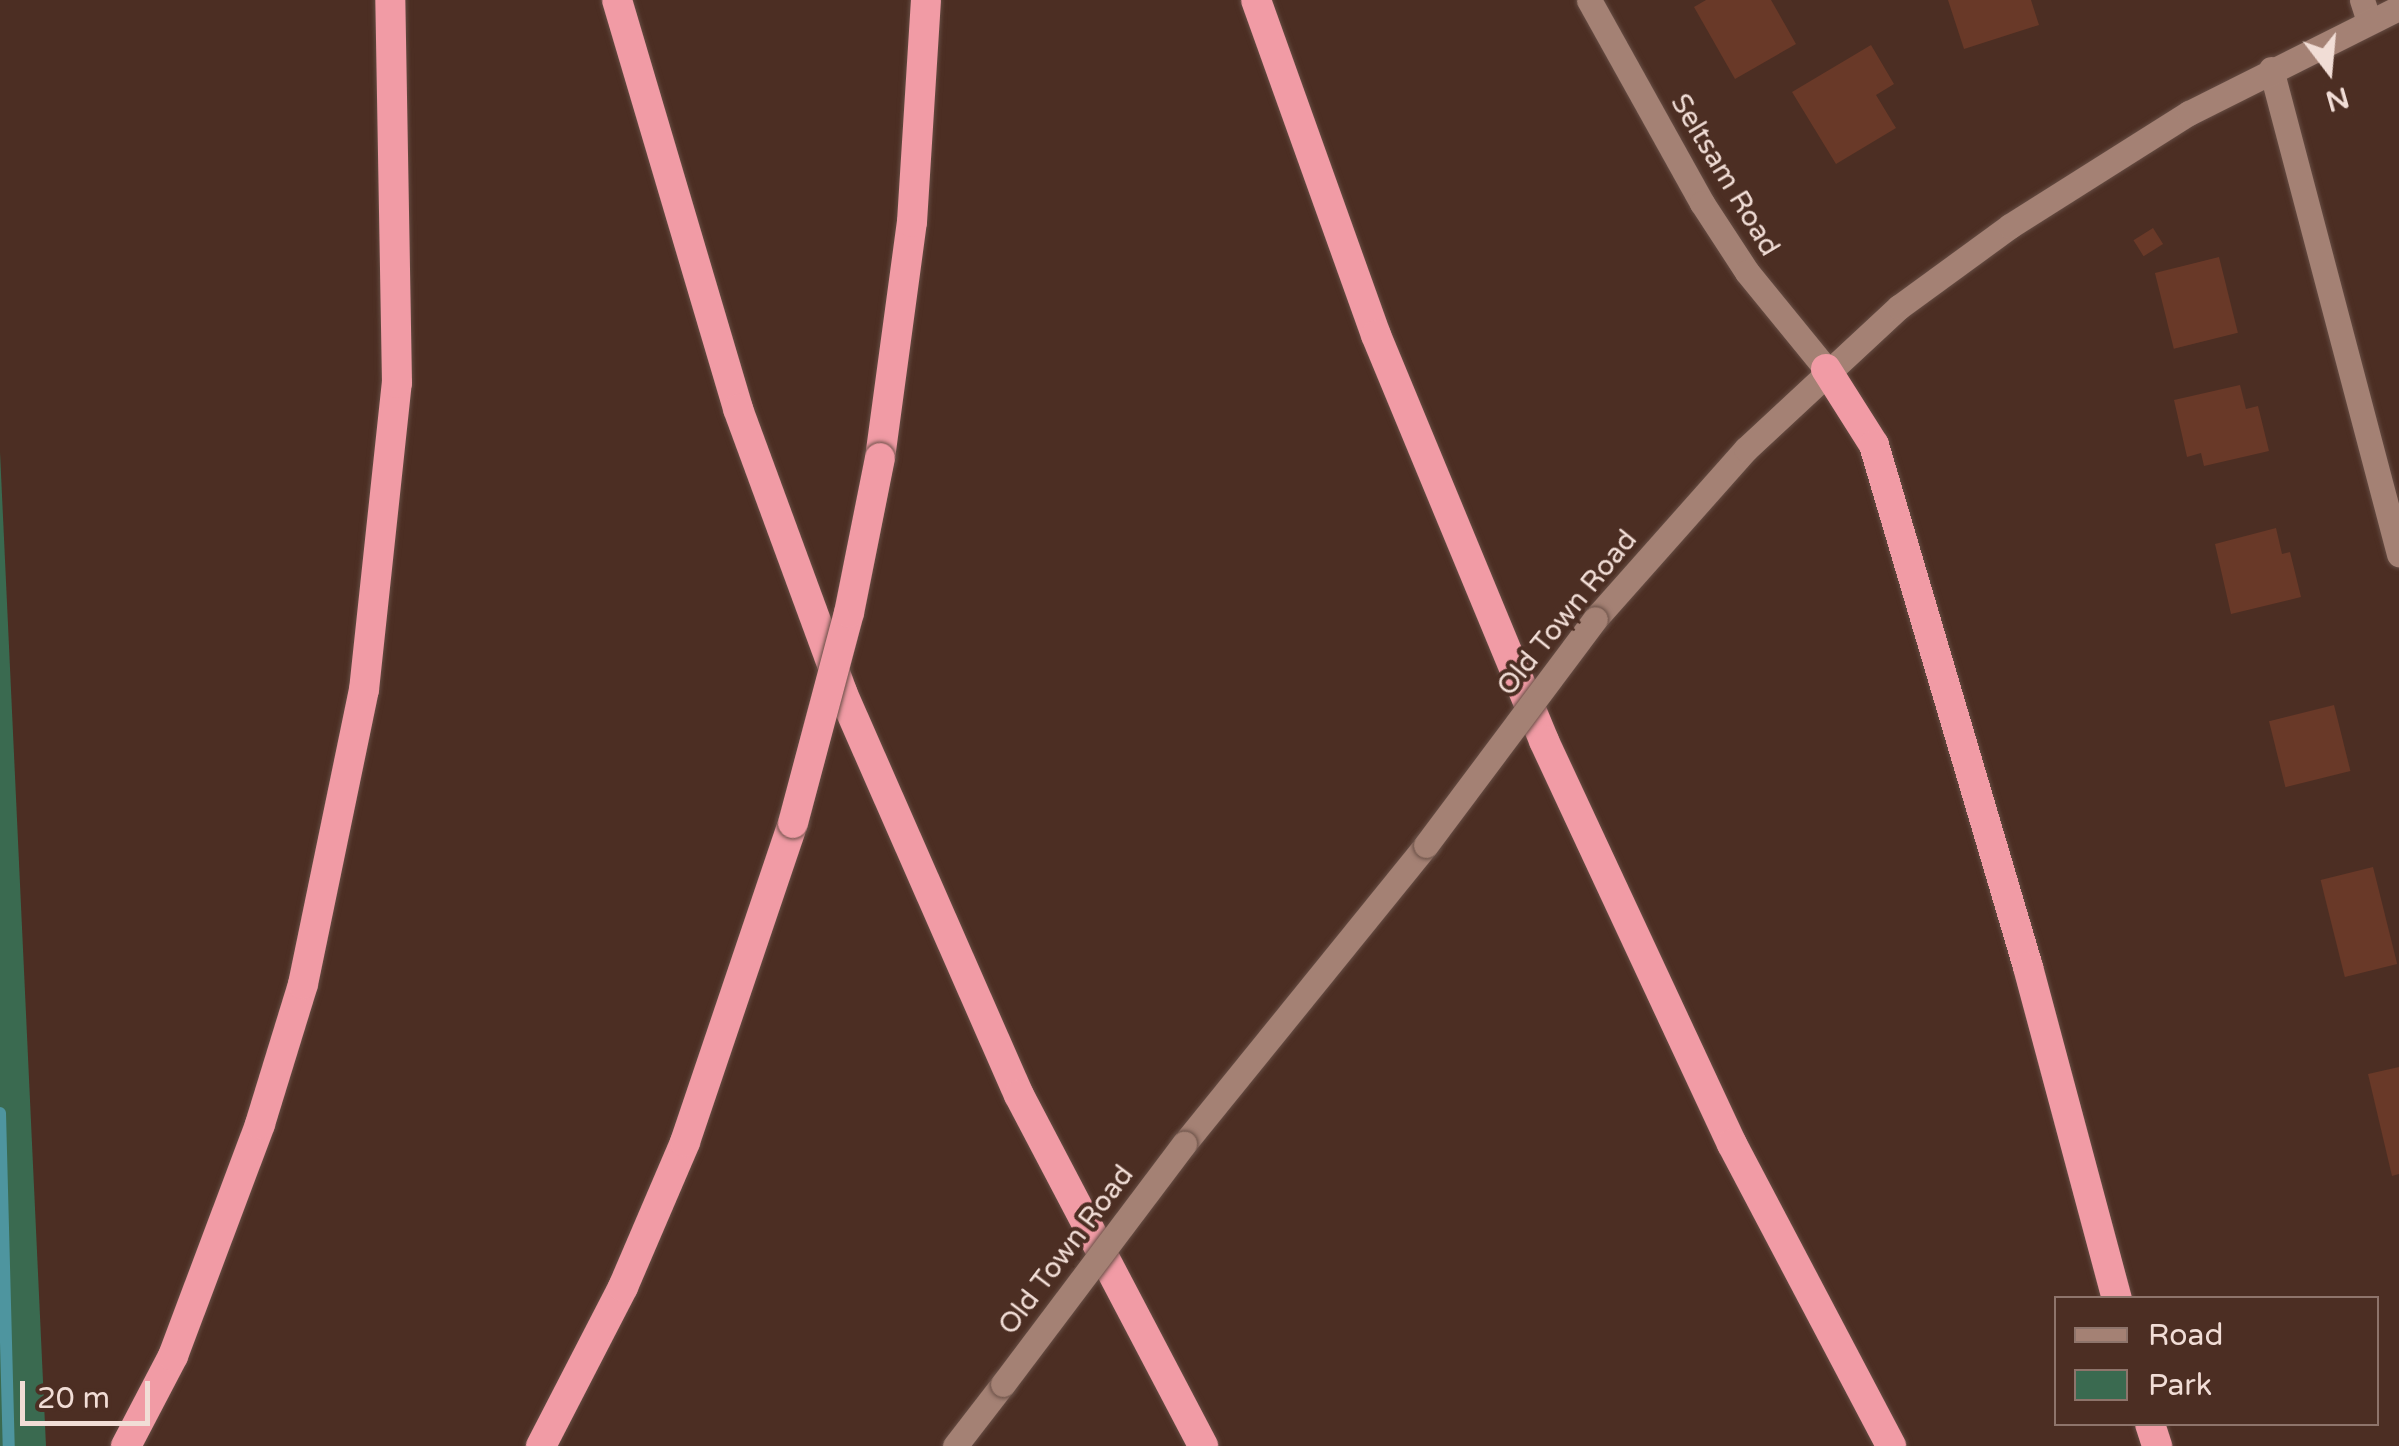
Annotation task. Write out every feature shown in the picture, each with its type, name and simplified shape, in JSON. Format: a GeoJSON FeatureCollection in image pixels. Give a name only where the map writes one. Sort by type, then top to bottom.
{"type":"FeatureCollection","features":[{"type":"Feature","properties":{"kind":"highway"},"geometry":{"type":"LineString","coordinates":[[126,1446],[173,1356],[254,1142],[302,984],[364,690],[397,383],[390,0]]}},
{"type":"Feature","properties":{"kind":"highway"},"geometry":{"type":"LineString","coordinates":[[616,0],[738,409],[869,758],[1019,1095],[1203,1446]]}},
{"type":"Feature","properties":{"kind":"highway"},"geometry":{"type":"LineString","coordinates":[[541,1446],[623,1286],[685,1142],[793,823],[840,652],[880,458],[912,222],[926,0]]}},
{"type":"Feature","properties":{"kind":"highway"},"geometry":{"type":"LineString","coordinates":[[1256,0],[1376,335],[1544,741],[1732,1144],[1891,1446]]}},
{"type":"Feature","properties":{"kind":"highway"},"geometry":{"type":"LineString","coordinates":[[1826,369],[1874,445],[2028,967],[2115,1296]]}},
{"type":"Feature","properties":{"kind":"main road","name":"Seltsam Road"},"geometry":{"type":"LineString","coordinates":[[1589,0],[1702,202],[1747,272],[1826,369]]}},
{"type":"Feature","properties":{"kind":"main road","name":"Old Town Road"},"geometry":{"type":"LineString","coordinates":[[955,1446],[1184,1144],[1426,845],[1595,619],[1826,369],[2010,226],[2366,10],[2399,8]]}},
{"type":"Feature","properties":{"kind":"main road"},"geometry":{"type":"LineString","coordinates":[[2271,69],[2399,554]]}},
{"type":"Feature","properties":{"kind":"green space"},"geometry":{"type":"Polygon","coordinates":[[[0,452],[46,1446],[0,1446],[0,452]]]}},
{"type":"Feature","properties":{"kind":"building"},"geometry":{"type":"Polygon","coordinates":[[[1706,0],[1771,0],[1796,44],[1735,79],[1694,7],[1706,0]]]}},
{"type":"Feature","properties":{"kind":"building"},"geometry":{"type":"Polygon","coordinates":[[[1948,0],[2031,0],[2039,25],[1964,49],[1948,0]]]}},
{"type":"Feature","properties":{"kind":"building"},"geometry":{"type":"Polygon","coordinates":[[[1871,45],[1894,84],[1876,95],[1896,128],[1836,164],[1792,92],[1871,45]]]}},
{"type":"Feature","properties":{"kind":"building"},"geometry":{"type":"Polygon","coordinates":[[[2153,228],[2163,244],[2144,256],[2133,240],[2153,228]]]}},
{"type":"Feature","properties":{"kind":"building"},"geometry":{"type":"Polygon","coordinates":[[[2219,257],[2238,333],[2174,349],[2155,273],[2219,257]]]}},
{"type":"Feature","properties":{"kind":"building"},"geometry":{"type":"Polygon","coordinates":[[[2240,385],[2246,409],[2258,406],[2269,451],[2204,466],[2201,453],[2187,457],[2174,400],[2240,385]]]}},
{"type":"Feature","properties":{"kind":"building"},"geometry":{"type":"Polygon","coordinates":[[[2276,528],[2282,554],[2290,552],[2301,597],[2231,614],[2215,544],[2276,528]]]}},
{"type":"Feature","properties":{"kind":"building"},"geometry":{"type":"Polygon","coordinates":[[[2334,705],[2350,771],[2285,787],[2269,721],[2334,705]]]}},
{"type":"Feature","properties":{"kind":"building"},"geometry":{"type":"Polygon","coordinates":[[[2373,867],[2397,964],[2345,977],[2321,880],[2373,867]]]}},
{"type":"Feature","properties":{"kind":"building"},"geometry":{"type":"Polygon","coordinates":[[[2399,1067],[2399,1174],[2392,1176],[2368,1074],[2399,1067]]]}},
{"type":"Feature","properties":{"kind":"waterway"},"geometry":{"type":"LineString","coordinates":[[0,1113],[9,1446]]}}]}
